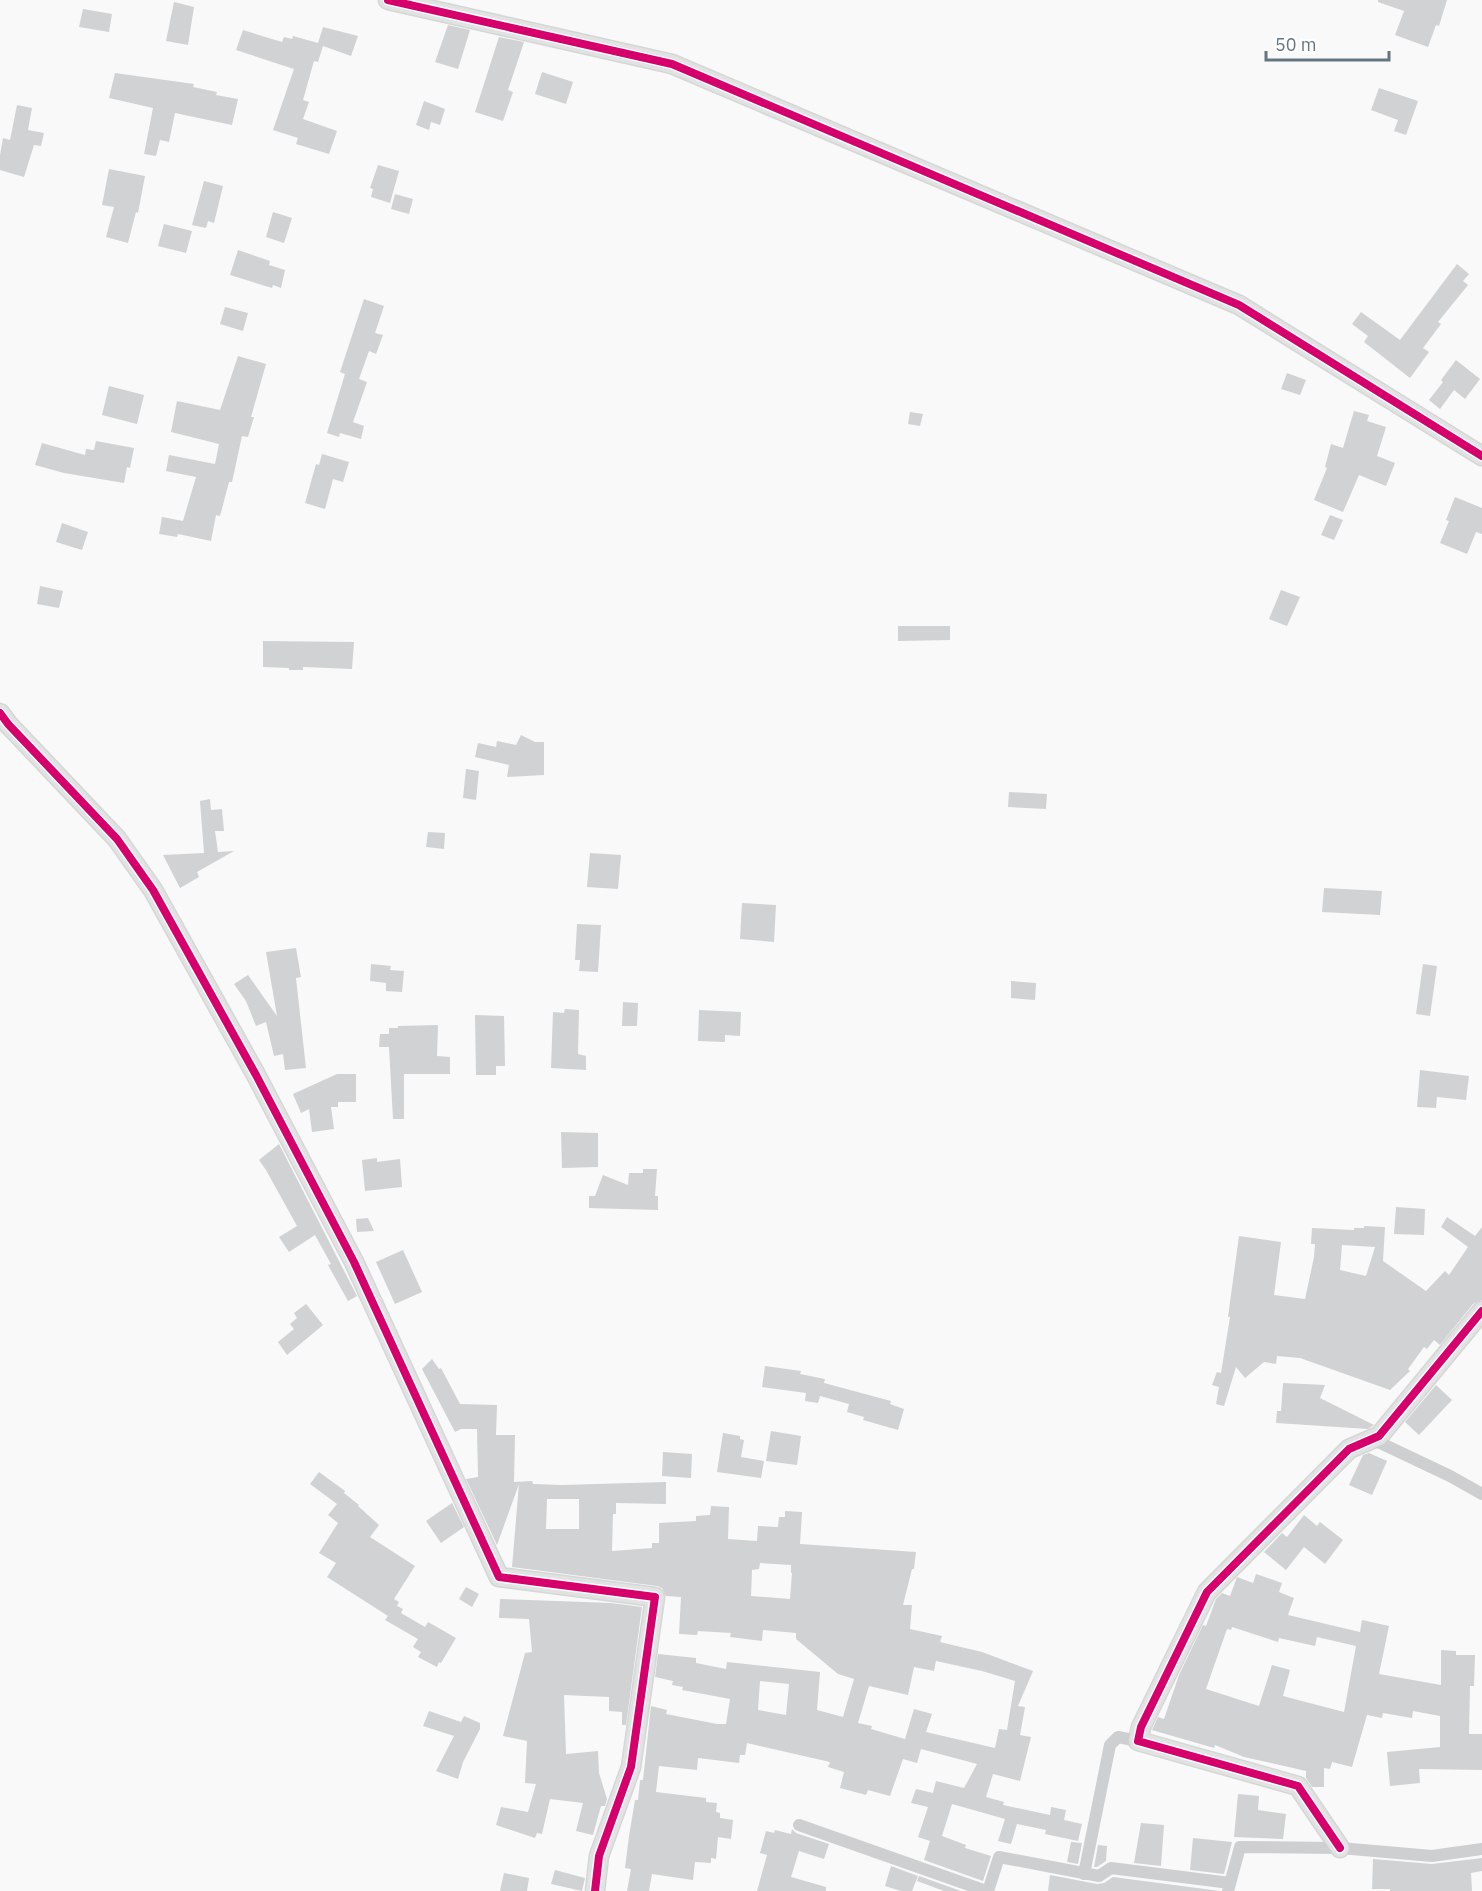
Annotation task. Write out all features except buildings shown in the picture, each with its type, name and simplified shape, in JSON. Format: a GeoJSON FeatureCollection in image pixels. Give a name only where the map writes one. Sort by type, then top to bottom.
{"type":"FeatureCollection","features":[{"type":"Feature","properties":{"kind":"street"},"geometry":{"type":"LineString","coordinates":[[388,0],[683,68],[1239,305],[1482,456]]}},
{"type":"Feature","properties":{"kind":"street"},"geometry":{"type":"LineString","coordinates":[[0,713],[117,839],[153,890],[256,1075],[354,1262],[500,1577],[655,1597],[631,1767],[599,1856],[595,1891]]}},
{"type":"Feature","properties":{"kind":"street"},"geometry":{"type":"LineString","coordinates":[[1138,1742],[1141,1726],[1207,1592],[1349,1449],[1379,1436],[1482,1311]]}},
{"type":"Feature","properties":{"kind":"street"},"geometry":{"type":"LineString","coordinates":[[1372,1439],[1482,1494]]}},
{"type":"Feature","properties":{"kind":"street"},"geometry":{"type":"LineString","coordinates":[[1084,1874],[1110,1745],[1118,1737],[1298,1786],[1340,1848]]}},
{"type":"Feature","properties":{"kind":"street"},"geometry":{"type":"LineString","coordinates":[[798,1825],[987,1891],[999,1857],[1099,1876],[1111,1868],[1229,1887],[1240,1847],[1340,1848],[1432,1856],[1482,1849]]}},
{"type":"Feature","properties":{"kind":"cycle path"},"geometry":{"type":"LineString","coordinates":[[388,0],[672,64],[1239,305],[1482,456]]}},
{"type":"Feature","properties":{"kind":"cycle path"},"geometry":{"type":"LineString","coordinates":[[0,713],[117,839],[153,890],[256,1075],[354,1262],[499,1577],[655,1597],[631,1767],[599,1856],[595,1891]]}},
{"type":"Feature","properties":{"kind":"cycle path"},"geometry":{"type":"LineString","coordinates":[[1340,1848],[1298,1786],[1138,1741],[1141,1727],[1207,1592],[1349,1449],[1379,1436],[1482,1311]]}}]}
